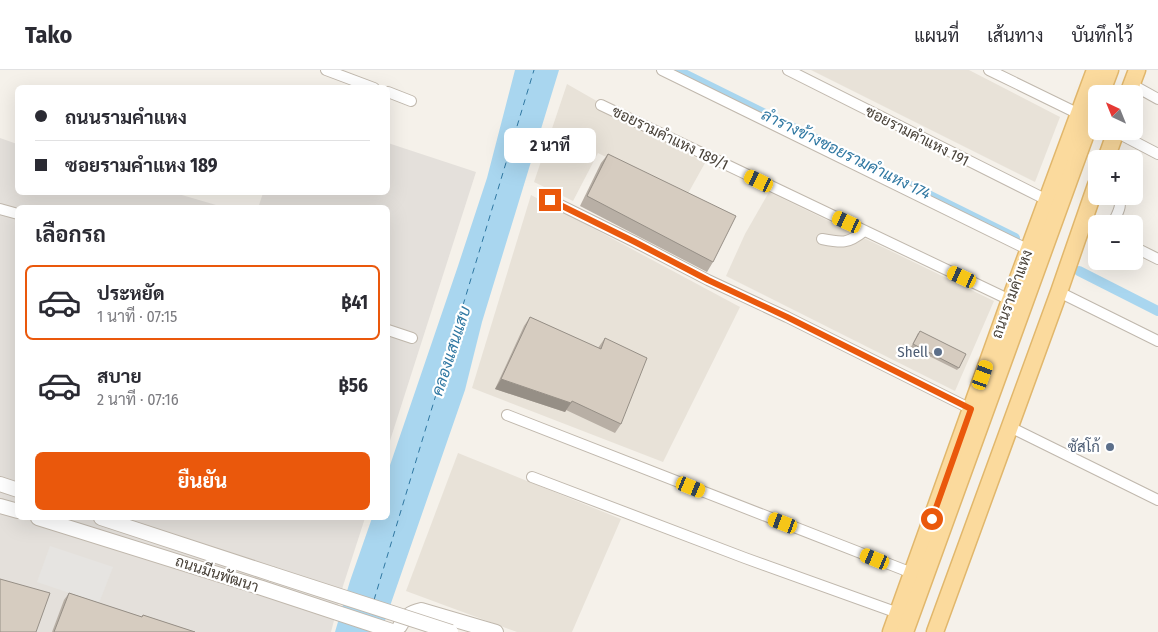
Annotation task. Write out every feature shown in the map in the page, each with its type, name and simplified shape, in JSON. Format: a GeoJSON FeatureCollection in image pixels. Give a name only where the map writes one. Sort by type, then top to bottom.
{"type":"FeatureCollection","features":[{"type":"Feature","properties":{"kind":"main road","name":"ถนนรามคำแหง"},"geometry":{"type":"LineString","coordinates":[[891,632],[1028,250],[1095,70]]}},
{"type":"Feature","properties":{"kind":"main road"},"geometry":{"type":"LineString","coordinates":[[1104,85],[1110,70]]}},
{"type":"Feature","properties":{"kind":"main road"},"geometry":{"type":"LineString","coordinates":[[1116,85],[1122,70]]}},
{"type":"Feature","properties":{"kind":"main road","name":"ถนนรามคำแหง"},"geometry":{"type":"LineString","coordinates":[[914,632],[1088,129]]}},
{"type":"Feature","properties":{"kind":"main road","name":"ถนนรามคำแหง"},"geometry":{"type":"LineString","coordinates":[[905,632],[1011,353],[1095,140]]}},
{"type":"Feature","properties":{"kind":"main road"},"geometry":{"type":"LineString","coordinates":[[935,632],[1059,292],[1088,228]]}},
{"type":"Feature","properties":{"kind":"street"},"geometry":{"type":"LineString","coordinates":[[326,70],[366,85]]}},
{"type":"Feature","properties":{"kind":"street"},"geometry":{"type":"LineString","coordinates":[[662,70],[1028,250]]}},
{"type":"Feature","properties":{"kind":"street","name":"ซอยรามคำแหง 191"},"geometry":{"type":"LineString","coordinates":[[788,70],[1047,200]]}},
{"type":"Feature","properties":{"kind":"street"},"geometry":{"type":"LineString","coordinates":[[989,70],[1079,114]]}},
{"type":"Feature","properties":{"kind":"street"},"geometry":{"type":"LineString","coordinates":[[1132,83],[1158,99]]}},
{"type":"Feature","properties":{"kind":"street"},"geometry":{"type":"LineString","coordinates":[[390,93],[411,101]]}},
{"type":"Feature","properties":{"kind":"street","name":"ซอยรามคำแหง 189/1"},"geometry":{"type":"LineString","coordinates":[[601,105],[1010,300]]}},
{"type":"Feature","properties":{"kind":"street"},"geometry":{"type":"LineString","coordinates":[[1131,140],[1158,154]]}},
{"type":"Feature","properties":{"kind":"street"},"geometry":{"type":"LineString","coordinates":[[550,200],[971,409]]}},
{"type":"Feature","properties":{"kind":"street"},"geometry":{"type":"LineString","coordinates":[[0,209],[15,213]]}},
{"type":"Feature","properties":{"kind":"street"},"geometry":{"type":"LineString","coordinates":[[822,239],[846,242],[855,239],[864,231]]}},
{"type":"Feature","properties":{"kind":"street"},"geometry":{"type":"LineString","coordinates":[[1143,252],[1158,259]]}},
{"type":"Feature","properties":{"kind":"street"},"geometry":{"type":"LineString","coordinates":[[1059,292],[1158,341]]}},
{"type":"Feature","properties":{"kind":"street"},"geometry":{"type":"LineString","coordinates":[[390,331],[412,338]]}},
{"type":"Feature","properties":{"kind":"street"},"geometry":{"type":"LineString","coordinates":[[507,416],[912,574]]}},
{"type":"Feature","properties":{"kind":"street"},"geometry":{"type":"LineString","coordinates":[[1010,427],[1158,500]]}},
{"type":"Feature","properties":{"kind":"street"},"geometry":{"type":"LineString","coordinates":[[532,477],[745,558],[898,613]]}},
{"type":"Feature","properties":{"kind":"street"},"geometry":{"type":"LineString","coordinates":[[0,484],[15,489]]}},
{"type":"Feature","properties":{"kind":"street"},"geometry":{"type":"LineString","coordinates":[[0,506],[15,510]]}},
{"type":"Feature","properties":{"kind":"street","name":"ถนนมีนพัฒนา"},"geometry":{"type":"LineString","coordinates":[[44,520],[395,632]]}},
{"type":"Feature","properties":{"kind":"street","name":"ถนนมีนพัฒนา"},"geometry":{"type":"LineString","coordinates":[[107,520],[450,632]]}},
{"type":"Feature","properties":{"kind":"street"},"geometry":{"type":"LineString","coordinates":[[400,632],[402,620],[414,611],[421,610],[496,632]]}},
{"type":"Feature","properties":{"kind":"shaded area"},"geometry":{"type":"Polygon","coordinates":[[[811,70],[969,70],[1060,117],[1035,182],[811,70]]]}},
{"type":"Feature","properties":{"kind":"shaded area"},"geometry":{"type":"Polygon","coordinates":[[[567,84],[705,163],[686,197],[598,153],[573,201],[534,182],[567,84]]]}},
{"type":"Feature","properties":{"kind":"shaded area"},"geometry":{"type":"Polygon","coordinates":[[[0,138],[15,143],[15,195],[182,195],[216,205],[15,205],[15,520],[364,520],[343,586],[331,632],[0,632],[0,138]]]}},
{"type":"Feature","properties":{"kind":"shaded area"},"geometry":{"type":"Polygon","coordinates":[[[390,144],[476,172],[390,441],[390,205],[259,205],[262,195],[390,195],[390,144]]]}},
{"type":"Feature","properties":{"kind":"shaded area"},"geometry":{"type":"Polygon","coordinates":[[[769,192],[994,301],[955,391],[726,276],[745,234],[769,192]]]}},
{"type":"Feature","properties":{"kind":"shaded area"},"geometry":{"type":"Polygon","coordinates":[[[531,195],[740,307],[663,462],[472,388],[531,195]]]}},
{"type":"Feature","properties":{"kind":"shaded area"},"geometry":{"type":"Polygon","coordinates":[[[458,453],[621,519],[572,632],[517,632],[406,591],[458,453]]]}},
{"type":"Feature","properties":{"kind":"shaded area"},"geometry":{"type":"Polygon","coordinates":[[[50,546],[113,567],[99,603],[37,582],[50,546]]]}},
{"type":"Feature","properties":{"kind":"water","name":"คลองแสนแสบ"},"geometry":{"type":"Polygon","coordinates":[[[515,70],[559,70],[482,322],[465,390],[381,632],[335,632],[371,520],[390,520],[390,465],[487,178],[515,70]]]}},
{"type":"Feature","properties":{"kind":"building"},"geometry":{"type":"Polygon","coordinates":[[[608,154],[736,216],[713,262],[587,196],[608,154]]]}},
{"type":"Feature","properties":{"kind":"building"},"geometry":{"type":"Polygon","coordinates":[[[530,317],[601,349],[605,338],[647,358],[621,424],[572,401],[571,403],[501,379],[530,317]]]}},
{"type":"Feature","properties":{"kind":"building","name":"Shell"},"geometry":{"type":"Polygon","coordinates":[[[920,331],[966,354],[959,368],[913,344],[920,331]]]}},
{"type":"Feature","properties":{"kind":"building"},"geometry":{"type":"Polygon","coordinates":[[[0,579],[50,593],[36,632],[0,632],[0,579]]]}},
{"type":"Feature","properties":{"kind":"building"},"geometry":{"type":"Polygon","coordinates":[[[69,593],[142,617],[143,615],[195,632],[54,632],[69,593]]]}},
{"type":"Feature","properties":{"kind":"waterway","name":"ลำรางข้างซอยรามคำแหง 174"},"geometry":{"type":"LineString","coordinates":[[676,70],[1015,238]]}},
{"type":"Feature","properties":{"kind":"waterway","name":"ลำรางข้างซอยรามคำแหง 174"},"geometry":{"type":"LineString","coordinates":[[1079,271],[1158,311]]}},
{"type":"Feature","properties":{"kind":"ferry route"},"geometry":{"type":"LineString","coordinates":[[374,600],[534,70]]}},
{"type":"Feature","properties":{"kind":"place","name":"Shell"},"geometry":{"type":"Point","coordinates":[938,352]}},
{"type":"Feature","properties":{"kind":"place","name":"ซัสโก้"},"geometry":{"type":"Point","coordinates":[1110,447]}},
{"type":"Feature","properties":{"kind":"route"},"geometry":{"type":"LineString","coordinates":[[550,200],[971,409],[932,519]]}}]}
